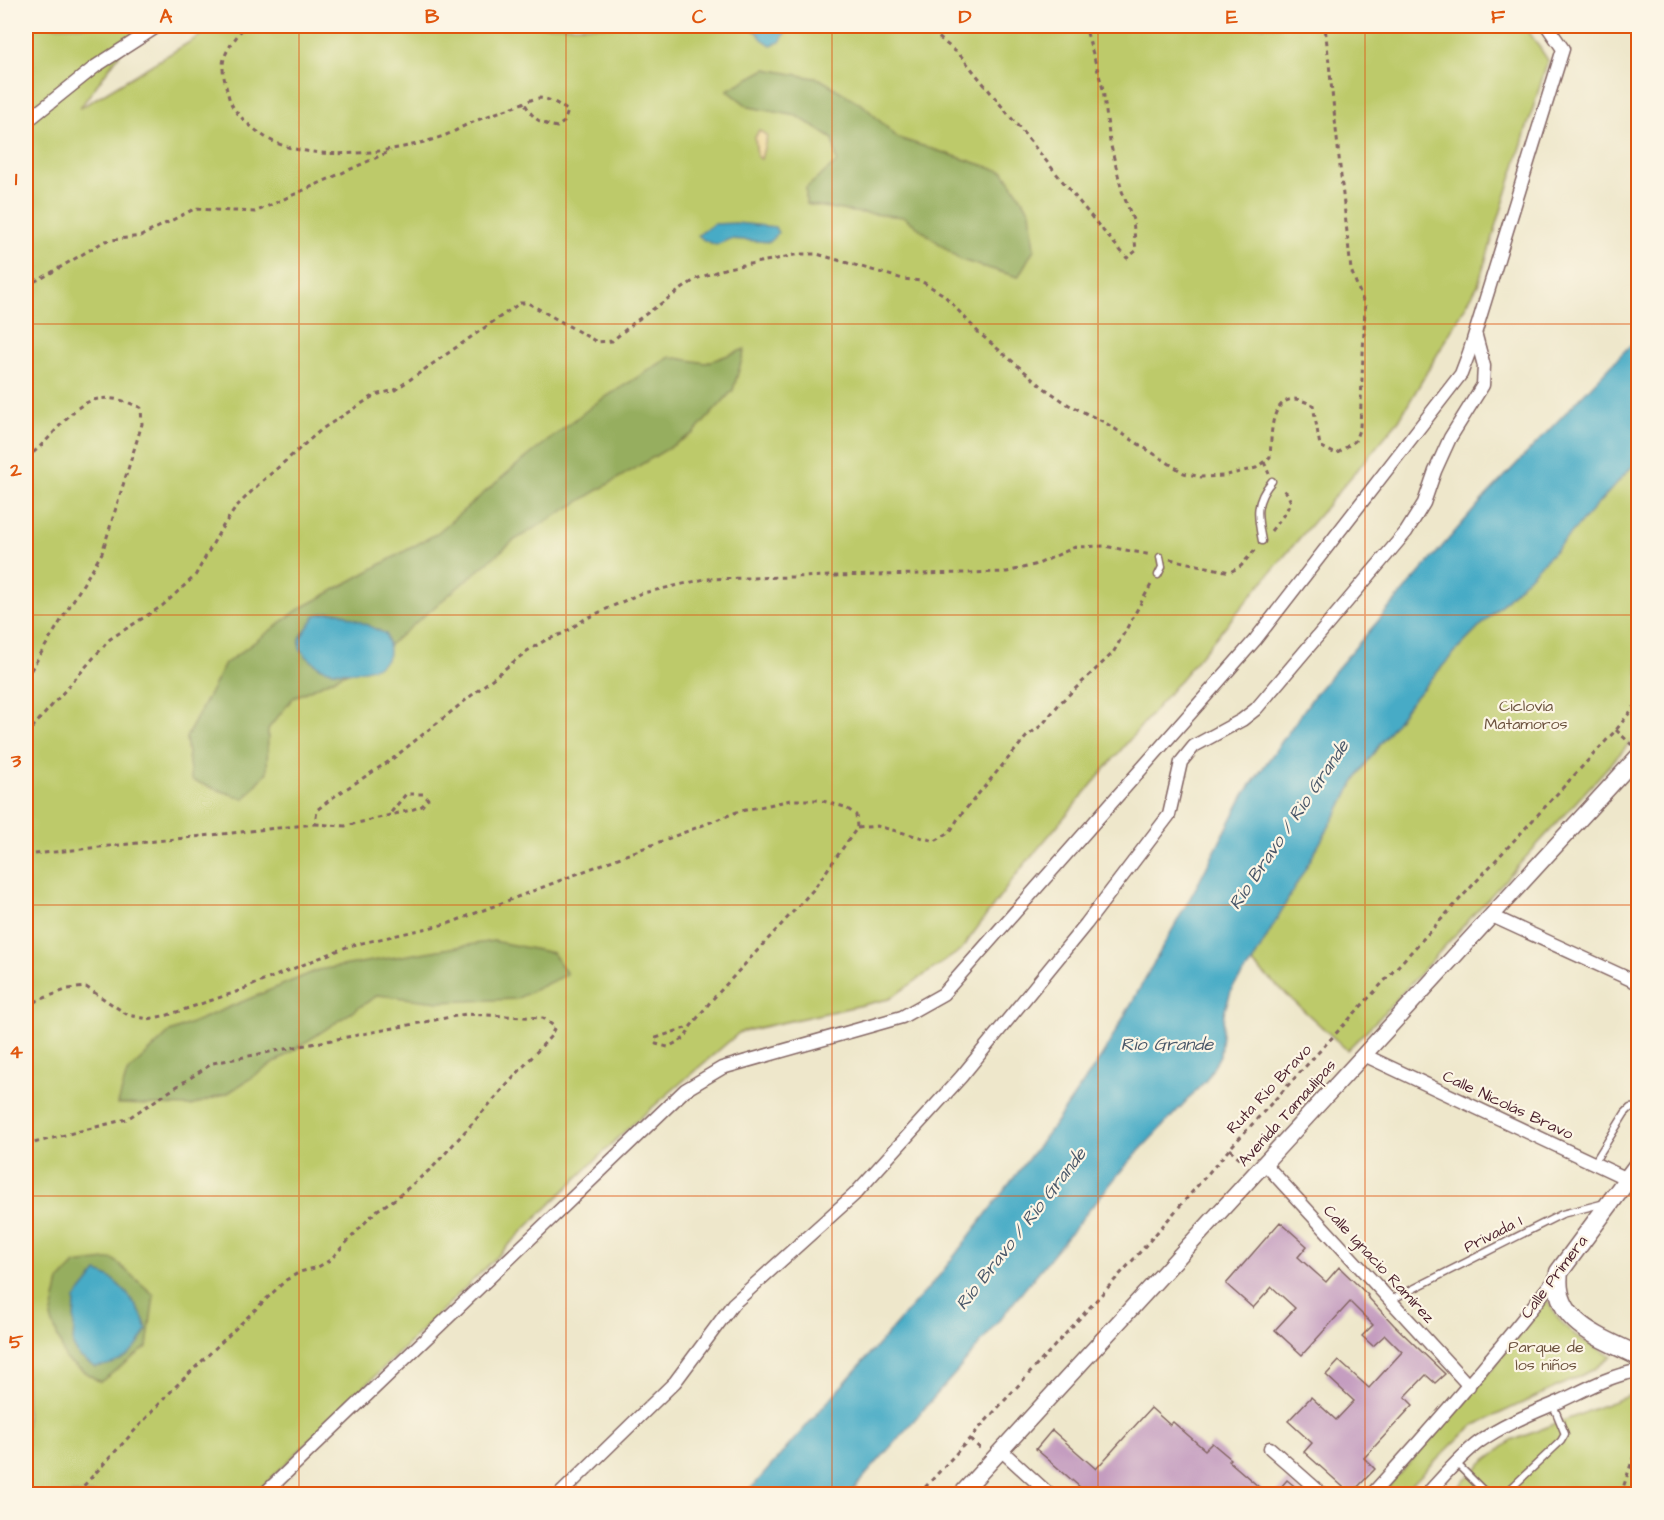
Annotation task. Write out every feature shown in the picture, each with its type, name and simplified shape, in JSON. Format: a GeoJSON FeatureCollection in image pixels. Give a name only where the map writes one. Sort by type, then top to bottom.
{"type":"FeatureCollection","features":[{"type":"Feature","properties":{"kind":"main road","name":"Calle Primera"},"geometry":{"type":"LineString","coordinates":[[1559,1272],[1611,1201],[1635,1176]]}},
{"type":"Feature","properties":{"kind":"main road"},"geometry":{"type":"LineString","coordinates":[[1559,1272],[1560,1299],[1571,1316],[1590,1331],[1638,1356]]}},
{"type":"Feature","properties":{"kind":"street"},"geometry":{"type":"LineString","coordinates":[[26,122],[96,66],[158,26]]}},
{"type":"Feature","properties":{"kind":"street"},"geometry":{"type":"LineString","coordinates":[[264,1494],[685,1090],[722,1068],[902,1017],[944,994],[1256,640],[1461,374],[1563,49],[1547,26]]}},
{"type":"Feature","properties":{"kind":"street"},"geometry":{"type":"LineString","coordinates":[[560,1494],[675,1382],[733,1304],[854,1195],[961,1077],[1086,924],[1169,814],[1181,762],[1194,746],[1256,710],[1406,532],[1424,503],[1450,438],[1483,385],[1484,366],[1475,334]]}},
{"type":"Feature","properties":{"kind":"street","name":"Avenida Tamaulipas"},"geometry":{"type":"LineString","coordinates":[[962,1494],[1638,756]]}},
{"type":"Feature","properties":{"kind":"street"},"geometry":{"type":"LineString","coordinates":[[1492,916],[1638,983]]}},
{"type":"Feature","properties":{"kind":"street","name":"Calle Nicolás Bravo"},"geometry":{"type":"LineString","coordinates":[[1364,1055],[1594,1164],[1635,1176]]}},
{"type":"Feature","properties":{"kind":"street","name":"Calle Ignacio Ramírez"},"geometry":{"type":"LineString","coordinates":[[1260,1169],[1390,1301],[1469,1386]]}},
{"type":"Feature","properties":{"kind":"street","name":"Calle Primera"},"geometry":{"type":"LineString","coordinates":[[1372,1494],[1469,1386],[1559,1272]]}},
{"type":"Feature","properties":{"kind":"street"},"geometry":{"type":"LineString","coordinates":[[1427,1494],[1456,1462],[1488,1435],[1621,1374],[1638,1371]]}},
{"type":"Feature","properties":{"kind":"street"},"geometry":{"type":"LineString","coordinates":[[1270,1448],[1322,1494]]}},
{"type":"Feature","properties":{"kind":"street"},"geometry":{"type":"LineString","coordinates":[[1002,1450],[1049,1494]]}},
{"type":"Feature","properties":{"kind":"lane"},"geometry":{"type":"LineString","coordinates":[[1262,541],[1258,505],[1263,492],[1272,481]]}},
{"type":"Feature","properties":{"kind":"lane"},"geometry":{"type":"LineString","coordinates":[[1158,575],[1162,567],[1160,557]]}},
{"type":"Feature","properties":{"kind":"lane"},"geometry":{"type":"LineString","coordinates":[[1594,1164],[1625,1113],[1630,1108],[1638,1107]]}},
{"type":"Feature","properties":{"kind":"lane","name":"Privada 1"},"geometry":{"type":"LineString","coordinates":[[1390,1301],[1562,1214],[1611,1201]]}},
{"type":"Feature","properties":{"kind":"lane"},"geometry":{"type":"LineString","coordinates":[[1506,1494],[1561,1441],[1564,1434],[1553,1404]]}},
{"type":"Feature","properties":{"kind":"lane"},"geometry":{"type":"LineString","coordinates":[[1456,1462],[1487,1494]]}},
{"type":"Feature","properties":{"kind":"path"},"geometry":{"type":"LineString","coordinates":[[251,26],[243,28],[225,52],[221,69],[231,105],[254,130],[278,145],[330,153],[373,153],[447,135],[471,123],[524,102],[540,98],[557,103],[568,111],[564,122],[557,127],[541,123],[529,112],[524,102]]}},
{"type":"Feature","properties":{"kind":"path"},"geometry":{"type":"LineString","coordinates":[[925,26],[961,56],[1127,258],[1136,251],[1133,220],[1122,190],[1110,142],[1103,89],[1085,26]]}},
{"type":"Feature","properties":{"kind":"path"},"geometry":{"type":"LineString","coordinates":[[26,735],[110,639],[162,606],[195,576],[221,529],[237,506],[322,429],[375,395],[395,390],[520,303],[528,303],[597,342],[612,341],[636,321],[696,279],[726,268],[799,254],[817,254],[903,279],[921,281],[944,295],[979,333],[1044,388],[1069,405],[1104,422],[1184,473],[1201,477],[1223,476],[1256,468],[1270,457],[1271,425],[1276,413],[1286,402],[1296,399],[1313,405],[1320,447],[1336,454],[1355,441],[1360,427],[1365,306],[1351,270],[1325,26]]}},
{"type":"Feature","properties":{"kind":"path"},"geometry":{"type":"LineString","coordinates":[[26,285],[105,241],[141,237],[194,209],[255,212],[396,149]]}},
{"type":"Feature","properties":{"kind":"path"},"geometry":{"type":"LineString","coordinates":[[26,458],[42,447],[73,410],[86,402],[103,399],[126,401],[141,408],[142,424],[102,553],[26,678]]}},
{"type":"Feature","properties":{"kind":"path"},"geometry":{"type":"LineString","coordinates":[[315,824],[317,810],[391,760],[527,651],[564,633],[585,619],[639,594],[705,579],[1007,572],[1038,564],[1075,547],[1104,546],[1230,572],[1241,566],[1286,513],[1291,502],[1287,493],[1272,481],[1264,462]]}},
{"type":"Feature","properties":{"kind":"path"},"geometry":{"type":"LineString","coordinates":[[857,828],[877,826],[934,841],[950,832],[959,817],[1027,736],[1042,725],[1060,703],[1113,653],[1150,585],[1158,575],[1171,566],[1183,562]]}},
{"type":"Feature","properties":{"kind":"path","name":"Ruta Rio Bravo"},"geometry":{"type":"LineString","coordinates":[[919,1494],[1230,1149],[1616,730],[1638,702]]}},
{"type":"Feature","properties":{"kind":"path"},"geometry":{"type":"LineString","coordinates":[[1616,730],[1638,751]]}},
{"type":"Feature","properties":{"kind":"path"},"geometry":{"type":"LineString","coordinates":[[26,855],[315,824],[345,826],[388,816],[422,806],[428,799],[423,794],[406,794],[388,816]]}},
{"type":"Feature","properties":{"kind":"path"},"geometry":{"type":"LineString","coordinates":[[26,1005],[68,989],[86,987],[128,1015],[148,1019],[168,1015],[236,992],[349,946],[450,922],[737,812],[791,800],[819,800],[845,807],[856,815],[857,828],[813,890],[711,1001],[691,1026],[685,1038],[668,1047],[656,1044],[656,1038],[691,1026]]}},
{"type":"Feature","properties":{"kind":"path"},"geometry":{"type":"LineString","coordinates":[[26,1145],[127,1119],[213,1063],[466,1014],[543,1018],[555,1027],[550,1037],[433,1167],[395,1199],[376,1211],[330,1260],[286,1280],[176,1387],[76,1494]]}},
{"type":"Feature","properties":{"kind":"path"},"geometry":{"type":"LineString","coordinates":[[1230,1149],[1260,1169]]}},
{"type":"Feature","properties":{"kind":"path"},"geometry":{"type":"LineString","coordinates":[[1621,1494],[1638,1443]]}},
{"type":"Feature","properties":{"kind":"path"},"geometry":{"type":"LineString","coordinates":[[1631,1467],[1638,1470]]}},
{"type":"Feature","properties":{"kind":"green space"},"geometry":{"type":"Polygon","coordinates":[[[26,26],[140,26],[80,108],[216,26],[1525,26],[1548,60],[1478,285],[1399,420],[1019,871],[961,950],[889,999],[740,1032],[625,1131],[255,1494],[26,1494],[26,26]]]}},
{"type":"Feature","properties":{"kind":"green space"},"geometry":{"type":"Polygon","coordinates":[[[766,69],[820,79],[863,105],[898,138],[1004,172],[1030,211],[1034,249],[1018,277],[961,260],[904,217],[806,204],[806,188],[837,162],[833,139],[797,116],[749,107],[727,90],[766,69]]]}},
{"type":"Feature","properties":{"kind":"green space"},"geometry":{"type":"Polygon","coordinates":[[[745,349],[733,390],[694,433],[513,541],[388,646],[356,668],[293,698],[268,729],[267,772],[244,799],[191,780],[186,738],[225,664],[298,610],[436,534],[512,469],[596,403],[670,357],[706,363],[745,349]]]}},
{"type":"Feature","properties":{"kind":"green space","name":"Ciclovía Matamoros"},"geometry":{"type":"Polygon","coordinates":[[[1638,460],[1638,734],[1383,1014],[1347,1050],[1252,963],[1360,772],[1409,704],[1455,652],[1564,541],[1638,460]]]}},
{"type":"Feature","properties":{"kind":"green space"},"geometry":{"type":"Polygon","coordinates":[[[493,941],[553,953],[567,974],[516,999],[439,1002],[378,995],[228,1093],[191,1106],[118,1104],[127,1073],[170,1032],[318,970],[493,941]]]}},
{"type":"Feature","properties":{"kind":"green space"},"geometry":{"type":"Polygon","coordinates":[[[113,1259],[154,1295],[147,1347],[100,1382],[66,1360],[51,1318],[59,1281],[75,1264],[113,1259]]]}},
{"type":"Feature","properties":{"kind":"green space","name":"Parque de los niños"},"geometry":{"type":"Polygon","coordinates":[[[1547,1300],[1567,1328],[1612,1356],[1593,1370],[1475,1425],[1402,1494],[1381,1494],[1467,1400],[1547,1300]]]}},
{"type":"Feature","properties":{"kind":"green space"},"geometry":{"type":"Polygon","coordinates":[[[1638,1392],[1638,1494],[1451,1494],[1482,1463],[1511,1441],[1638,1392]]]}},
{"type":"Feature","properties":{"kind":"sand"},"geometry":{"type":"Polygon","coordinates":[[[759,130],[767,136],[761,159],[757,156],[755,138],[759,130]]]}},
{"type":"Feature","properties":{"kind":"water"},"geometry":{"type":"Polygon","coordinates":[[[743,26],[789,26],[780,42],[771,45],[757,32],[743,26]]]}},
{"type":"Feature","properties":{"kind":"water"},"geometry":{"type":"Polygon","coordinates":[[[736,223],[775,227],[778,233],[770,242],[730,239],[716,245],[698,235],[714,224],[736,223]]]}},
{"type":"Feature","properties":{"kind":"water","name":"Rio Grande"},"geometry":{"type":"Polygon","coordinates":[[[1638,337],[1638,460],[1564,541],[1455,652],[1409,704],[1360,772],[1252,963],[1232,988],[1224,1013],[1220,1055],[1207,1079],[1125,1166],[960,1368],[849,1494],[744,1494],[939,1276],[1054,1125],[1102,1056],[1200,880],[1244,795],[1316,693],[1485,497],[1638,337]]]}},
{"type":"Feature","properties":{"kind":"water"},"geometry":{"type":"Polygon","coordinates":[[[340,612],[386,634],[388,657],[377,666],[350,672],[332,671],[315,663],[300,648],[300,638],[316,615],[340,612]]]}},
{"type":"Feature","properties":{"kind":"water"},"geometry":{"type":"Polygon","coordinates":[[[97,1272],[113,1280],[128,1295],[145,1322],[147,1330],[137,1346],[126,1357],[112,1364],[95,1367],[79,1356],[73,1346],[75,1299],[97,1272]]]}},
{"type":"Feature","properties":{"kind":"building"},"geometry":{"type":"Polygon","coordinates":[[[1280,1222],[1307,1246],[1298,1257],[1326,1282],[1339,1267],[1445,1374],[1435,1383],[1426,1375],[1405,1397],[1413,1405],[1364,1458],[1375,1469],[1351,1494],[1304,1452],[1312,1443],[1288,1421],[1311,1397],[1336,1420],[1354,1401],[1326,1375],[1339,1361],[1369,1388],[1402,1352],[1385,1335],[1373,1346],[1362,1336],[1373,1325],[1350,1302],[1302,1355],[1275,1330],[1295,1308],[1272,1287],[1253,1308],[1226,1284],[1280,1222]]]}},
{"type":"Feature","properties":{"kind":"building"},"geometry":{"type":"Polygon","coordinates":[[[1151,1408],[1170,1425],[1173,1422],[1205,1450],[1212,1443],[1267,1494],[1088,1494],[1036,1449],[1052,1430],[1096,1469],[1151,1408]]]}},
{"type":"Feature","properties":{"kind":"building"},"geometry":{"type":"Polygon","coordinates":[[[1287,1480],[1304,1494],[1275,1494],[1287,1480]]]}},
{"type":"Feature","properties":{"kind":"water label","name":"Río Bravo / Rio Grande"},"geometry":{"type":"Point","coordinates":[1289,825]}},
{"type":"Feature","properties":{"kind":"water label","name":"Río Bravo / Rio Grande"},"geometry":{"type":"Point","coordinates":[1021,1229]}}]}
